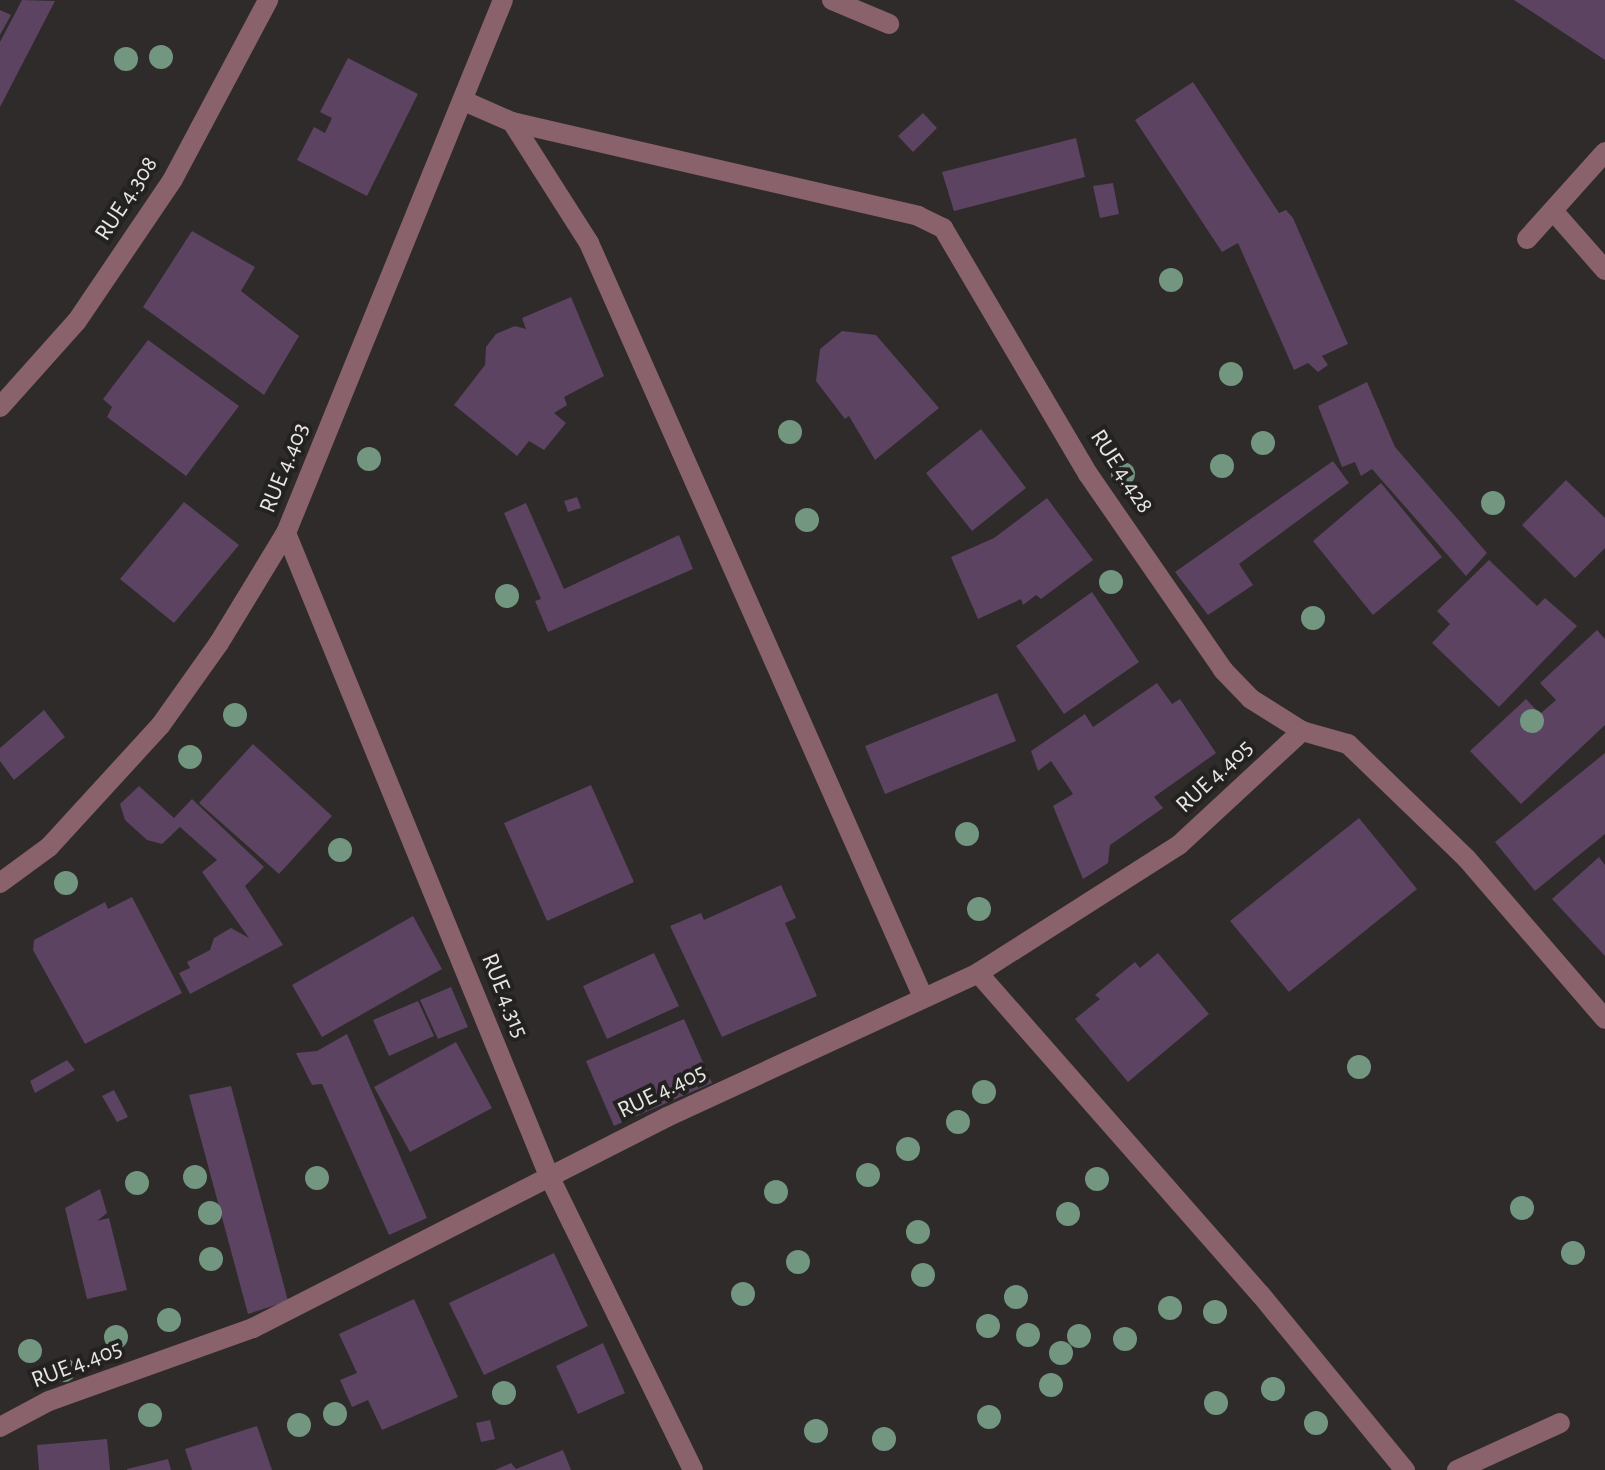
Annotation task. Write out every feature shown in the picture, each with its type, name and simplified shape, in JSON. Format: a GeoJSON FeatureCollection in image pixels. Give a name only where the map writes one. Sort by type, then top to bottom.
{"type":"FeatureCollection","features":[{"type":"Feature","properties":{"kind":"street","name":"RUE 4.308"},"geometry":{"type":"LineString","coordinates":[[0,407],[77,321],[173,179],[268,0]]}},
{"type":"Feature","properties":{"kind":"street","name":"RUE 4.403"},"geometry":{"type":"LineString","coordinates":[[0,883],[49,847],[160,726],[219,643],[286,533],[503,0]]}},
{"type":"Feature","properties":{"kind":"street"},"geometry":{"type":"LineString","coordinates":[[832,0],[889,24]]}},
{"type":"Feature","properties":{"kind":"street","name":"RUE 4.428"},"geometry":{"type":"LineString","coordinates":[[464,101],[512,122],[918,216],[943,228],[1088,474],[1223,670],[1251,699],[1302,731],[1348,744],[1467,859],[1605,1019]]}},
{"type":"Feature","properties":{"kind":"street"},"geometry":{"type":"LineString","coordinates":[[512,122],[589,243],[923,997]]}},
{"type":"Feature","properties":{"kind":"street"},"geometry":{"type":"LineString","coordinates":[[1527,239],[1555,213],[1605,152]]}},
{"type":"Feature","properties":{"kind":"street"},"geometry":{"type":"LineString","coordinates":[[1555,213],[1605,270]]}},
{"type":"Feature","properties":{"kind":"street","name":"RUE 4.315"},"geometry":{"type":"LineString","coordinates":[[286,533],[549,1176],[693,1470]]}},
{"type":"Feature","properties":{"kind":"street","name":"RUE 4.405"},"geometry":{"type":"LineString","coordinates":[[0,1427],[49,1401],[253,1328],[549,1176],[978,973],[1179,845],[1302,731]]}},
{"type":"Feature","properties":{"kind":"street"},"geometry":{"type":"LineString","coordinates":[[978,973],[1261,1295],[1405,1470]]}},
{"type":"Feature","properties":{"kind":"street"},"geometry":{"type":"LineString","coordinates":[[1457,1470],[1560,1423]]}},
{"type":"Feature","properties":{"kind":"building"},"geometry":{"type":"Polygon","coordinates":[[[22,0],[55,1],[0,107],[0,42],[22,0]]]}},
{"type":"Feature","properties":{"kind":"building"},"geometry":{"type":"Polygon","coordinates":[[[1514,0],[1605,0],[1605,60],[1514,0]]]}},
{"type":"Feature","properties":{"kind":"building"},"geometry":{"type":"Polygon","coordinates":[[[0,10],[11,15],[0,35],[0,10]]]}},
{"type":"Feature","properties":{"kind":"building"},"geometry":{"type":"Polygon","coordinates":[[[348,58],[418,94],[367,196],[297,160],[314,127],[325,133],[332,118],[320,112],[348,58]]]}},
{"type":"Feature","properties":{"kind":"building"},"geometry":{"type":"Polygon","coordinates":[[[1193,82],[1279,213],[1286,210],[1293,218],[1348,344],[1322,356],[1328,365],[1318,372],[1308,363],[1294,370],[1238,243],[1222,252],[1135,120],[1193,82]]]}},
{"type":"Feature","properties":{"kind":"building"},"geometry":{"type":"Polygon","coordinates":[[[923,113],[937,128],[913,152],[898,136],[923,113]]]}},
{"type":"Feature","properties":{"kind":"building"},"geometry":{"type":"Polygon","coordinates":[[[1076,138],[1085,177],[954,211],[942,172],[1076,138]]]}},
{"type":"Feature","properties":{"kind":"building"},"geometry":{"type":"Polygon","coordinates":[[[1113,183],[1119,214],[1100,218],[1093,186],[1113,183]]]}},
{"type":"Feature","properties":{"kind":"building"},"geometry":{"type":"Polygon","coordinates":[[[192,231],[255,267],[241,291],[299,336],[264,395],[143,307],[192,231]]]}},
{"type":"Feature","properties":{"kind":"building"},"geometry":{"type":"Polygon","coordinates":[[[571,297],[604,376],[564,397],[567,405],[554,413],[566,423],[544,450],[529,441],[517,456],[454,405],[485,365],[486,347],[496,334],[515,326],[526,329],[522,318],[571,297]]]}},
{"type":"Feature","properties":{"kind":"building"},"geometry":{"type":"Polygon","coordinates":[[[842,331],[876,335],[939,408],[875,460],[849,416],[845,419],[816,381],[820,349],[842,331]]]}},
{"type":"Feature","properties":{"kind":"building"},"geometry":{"type":"Polygon","coordinates":[[[148,340],[239,406],[186,476],[107,417],[112,407],[103,399],[148,340]]]}},
{"type":"Feature","properties":{"kind":"building"},"geometry":{"type":"Polygon","coordinates":[[[1367,382],[1395,447],[1487,553],[1466,576],[1372,469],[1361,476],[1355,462],[1342,467],[1318,406],[1367,382]]]}},
{"type":"Feature","properties":{"kind":"building"},"geometry":{"type":"Polygon","coordinates":[[[981,429],[1026,488],[972,531],[926,473],[981,429]]]}},
{"type":"Feature","properties":{"kind":"building"},"geometry":{"type":"Polygon","coordinates":[[[1333,461],[1349,483],[1239,564],[1253,585],[1208,615],[1175,572],[1333,461]]]}},
{"type":"Feature","properties":{"kind":"building"},"geometry":{"type":"Polygon","coordinates":[[[1566,480],[1605,518],[1605,548],[1575,578],[1522,525],[1566,480]]]}},
{"type":"Feature","properties":{"kind":"building"},"geometry":{"type":"Polygon","coordinates":[[[1381,483],[1442,557],[1373,615],[1313,541],[1381,483]]]}},
{"type":"Feature","properties":{"kind":"building"},"geometry":{"type":"Polygon","coordinates":[[[577,497],[581,508],[568,512],[564,501],[577,497]]]}},
{"type":"Feature","properties":{"kind":"building"},"geometry":{"type":"Polygon","coordinates":[[[1047,498],[1093,560],[1041,599],[1036,595],[1023,605],[1021,599],[978,619],[951,557],[994,538],[1047,498]]]}},
{"type":"Feature","properties":{"kind":"building"},"geometry":{"type":"Polygon","coordinates":[[[184,502],[239,545],[174,623],[120,579],[184,502]]]}},
{"type":"Feature","properties":{"kind":"building"},"geometry":{"type":"Polygon","coordinates":[[[526,503],[564,589],[679,535],[693,569],[548,632],[535,601],[541,599],[504,513],[526,503]]]}},
{"type":"Feature","properties":{"kind":"building"},"geometry":{"type":"Polygon","coordinates":[[[1489,560],[1537,606],[1545,598],[1577,626],[1499,707],[1432,643],[1450,624],[1437,611],[1489,560]]]}},
{"type":"Feature","properties":{"kind":"building"},"geometry":{"type":"Polygon","coordinates":[[[1092,592],[1139,662],[1064,714],[1016,646],[1092,592]]]}},
{"type":"Feature","properties":{"kind":"building"},"geometry":{"type":"Polygon","coordinates":[[[1597,630],[1605,639],[1605,725],[1521,804],[1470,751],[1526,699],[1540,714],[1556,700],[1540,683],[1597,630]]]}},
{"type":"Feature","properties":{"kind":"building"},"geometry":{"type":"Polygon","coordinates":[[[1157,683],[1172,704],[1180,699],[1216,753],[1154,797],[1163,808],[1110,845],[1108,863],[1083,879],[1053,806],[1073,794],[1051,761],[1038,771],[1031,751],[1085,714],[1093,727],[1157,683]]]}},
{"type":"Feature","properties":{"kind":"building"},"geometry":{"type":"Polygon","coordinates":[[[997,693],[1016,741],[885,794],[865,746],[997,693]]]}},
{"type":"Feature","properties":{"kind":"building"},"geometry":{"type":"Polygon","coordinates":[[[44,710],[65,737],[14,780],[0,761],[0,748],[44,710]]]}},
{"type":"Feature","properties":{"kind":"building"},"geometry":{"type":"Polygon","coordinates":[[[253,744],[332,816],[279,874],[199,803],[253,744]]]}},
{"type":"Feature","properties":{"kind":"building"},"geometry":{"type":"Polygon","coordinates":[[[1605,753],[1605,834],[1535,891],[1495,842],[1605,753]]]}},
{"type":"Feature","properties":{"kind":"building"},"geometry":{"type":"Polygon","coordinates":[[[591,785],[634,882],[547,921],[504,823],[591,785]]]}},
{"type":"Feature","properties":{"kind":"building"},"geometry":{"type":"Polygon","coordinates":[[[139,786],[174,818],[192,799],[264,867],[245,886],[283,945],[190,994],[179,973],[190,968],[187,962],[210,950],[214,938],[231,928],[249,938],[202,872],[217,860],[180,827],[162,844],[147,840],[125,820],[120,804],[139,786]]]}},
{"type":"Feature","properties":{"kind":"building"},"geometry":{"type":"Polygon","coordinates":[[[1359,818],[1417,889],[1289,992],[1230,921],[1359,818]]]}},
{"type":"Feature","properties":{"kind":"building"},"geometry":{"type":"Polygon","coordinates":[[[1599,857],[1605,865],[1605,956],[1552,899],[1599,857]]]}},
{"type":"Feature","properties":{"kind":"building"},"geometry":{"type":"Polygon","coordinates":[[[781,885],[796,918],[785,923],[817,996],[722,1037],[670,926],[701,913],[704,920],[781,885]]]}},
{"type":"Feature","properties":{"kind":"building"},"geometry":{"type":"Polygon","coordinates":[[[132,897],[182,993],[85,1044],[33,950],[34,940],[105,902],[108,909],[132,897]]]}},
{"type":"Feature","properties":{"kind":"building"},"geometry":{"type":"Polygon","coordinates":[[[413,916],[442,969],[322,1037],[292,985],[413,916]]]}},
{"type":"Feature","properties":{"kind":"building"},"geometry":{"type":"Polygon","coordinates":[[[654,953],[679,1006],[607,1039],[583,986],[654,953]]]}},
{"type":"Feature","properties":{"kind":"building"},"geometry":{"type":"Polygon","coordinates":[[[1158,953],[1209,1014],[1128,1082],[1075,1019],[1100,999],[1095,995],[1135,962],[1140,968],[1158,953]]]}},
{"type":"Feature","properties":{"kind":"building"},"geometry":{"type":"Polygon","coordinates":[[[451,987],[468,1027],[438,1039],[420,1000],[451,987]]]}},
{"type":"Feature","properties":{"kind":"building"},"geometry":{"type":"Polygon","coordinates":[[[418,1001],[434,1036],[389,1056],[373,1020],[418,1001]]]}},
{"type":"Feature","properties":{"kind":"building"},"geometry":{"type":"Polygon","coordinates":[[[684,1019],[712,1083],[614,1126],[586,1061],[684,1019]]]}},
{"type":"Feature","properties":{"kind":"building"},"geometry":{"type":"Polygon","coordinates":[[[347,1034],[427,1218],[389,1235],[322,1084],[312,1085],[296,1053],[317,1051],[347,1034]]]}},
{"type":"Feature","properties":{"kind":"building"},"geometry":{"type":"Polygon","coordinates":[[[456,1042],[492,1108],[410,1152],[374,1087],[456,1042]]]}},
{"type":"Feature","properties":{"kind":"building"},"geometry":{"type":"Polygon","coordinates":[[[67,1060],[75,1070],[35,1093],[30,1081],[67,1060]]]}},
{"type":"Feature","properties":{"kind":"building"},"geometry":{"type":"Polygon","coordinates":[[[231,1086],[288,1301],[248,1314],[189,1095],[231,1086]]]}},
{"type":"Feature","properties":{"kind":"building"},"geometry":{"type":"Polygon","coordinates":[[[114,1090],[128,1117],[117,1122],[102,1096],[114,1090]]]}},
{"type":"Feature","properties":{"kind":"building"},"geometry":{"type":"Polygon","coordinates":[[[100,1189],[107,1213],[97,1221],[109,1218],[127,1290],[87,1299],[65,1208],[100,1189]]]}},
{"type":"Feature","properties":{"kind":"building"},"geometry":{"type":"Polygon","coordinates":[[[554,1253],[588,1326],[484,1375],[449,1303],[554,1253]]]}},
{"type":"Feature","properties":{"kind":"building"},"geometry":{"type":"Polygon","coordinates":[[[414,1299],[458,1397],[382,1430],[368,1400],[352,1407],[340,1380],[357,1373],[339,1334],[414,1299]]]}},
{"type":"Feature","properties":{"kind":"building"},"geometry":{"type":"Polygon","coordinates":[[[603,1343],[625,1393],[578,1414],[556,1366],[603,1343]]]}},
{"type":"Feature","properties":{"kind":"building"},"geometry":{"type":"Polygon","coordinates":[[[490,1420],[495,1439],[481,1442],[476,1423],[490,1420]]]}},
{"type":"Feature","properties":{"kind":"building"},"geometry":{"type":"Polygon","coordinates":[[[257,1426],[272,1470],[192,1470],[185,1449],[257,1426]]]}},
{"type":"Feature","properties":{"kind":"building"},"geometry":{"type":"Polygon","coordinates":[[[107,1439],[110,1470],[39,1470],[37,1445],[107,1439]]]}},
{"type":"Feature","properties":{"kind":"building"},"geometry":{"type":"Polygon","coordinates":[[[563,1450],[571,1470],[495,1470],[511,1463],[516,1469],[563,1450]]]}},
{"type":"Feature","properties":{"kind":"building"},"geometry":{"type":"Polygon","coordinates":[[[168,1459],[171,1470],[127,1470],[127,1469],[168,1459]]]}}]}
